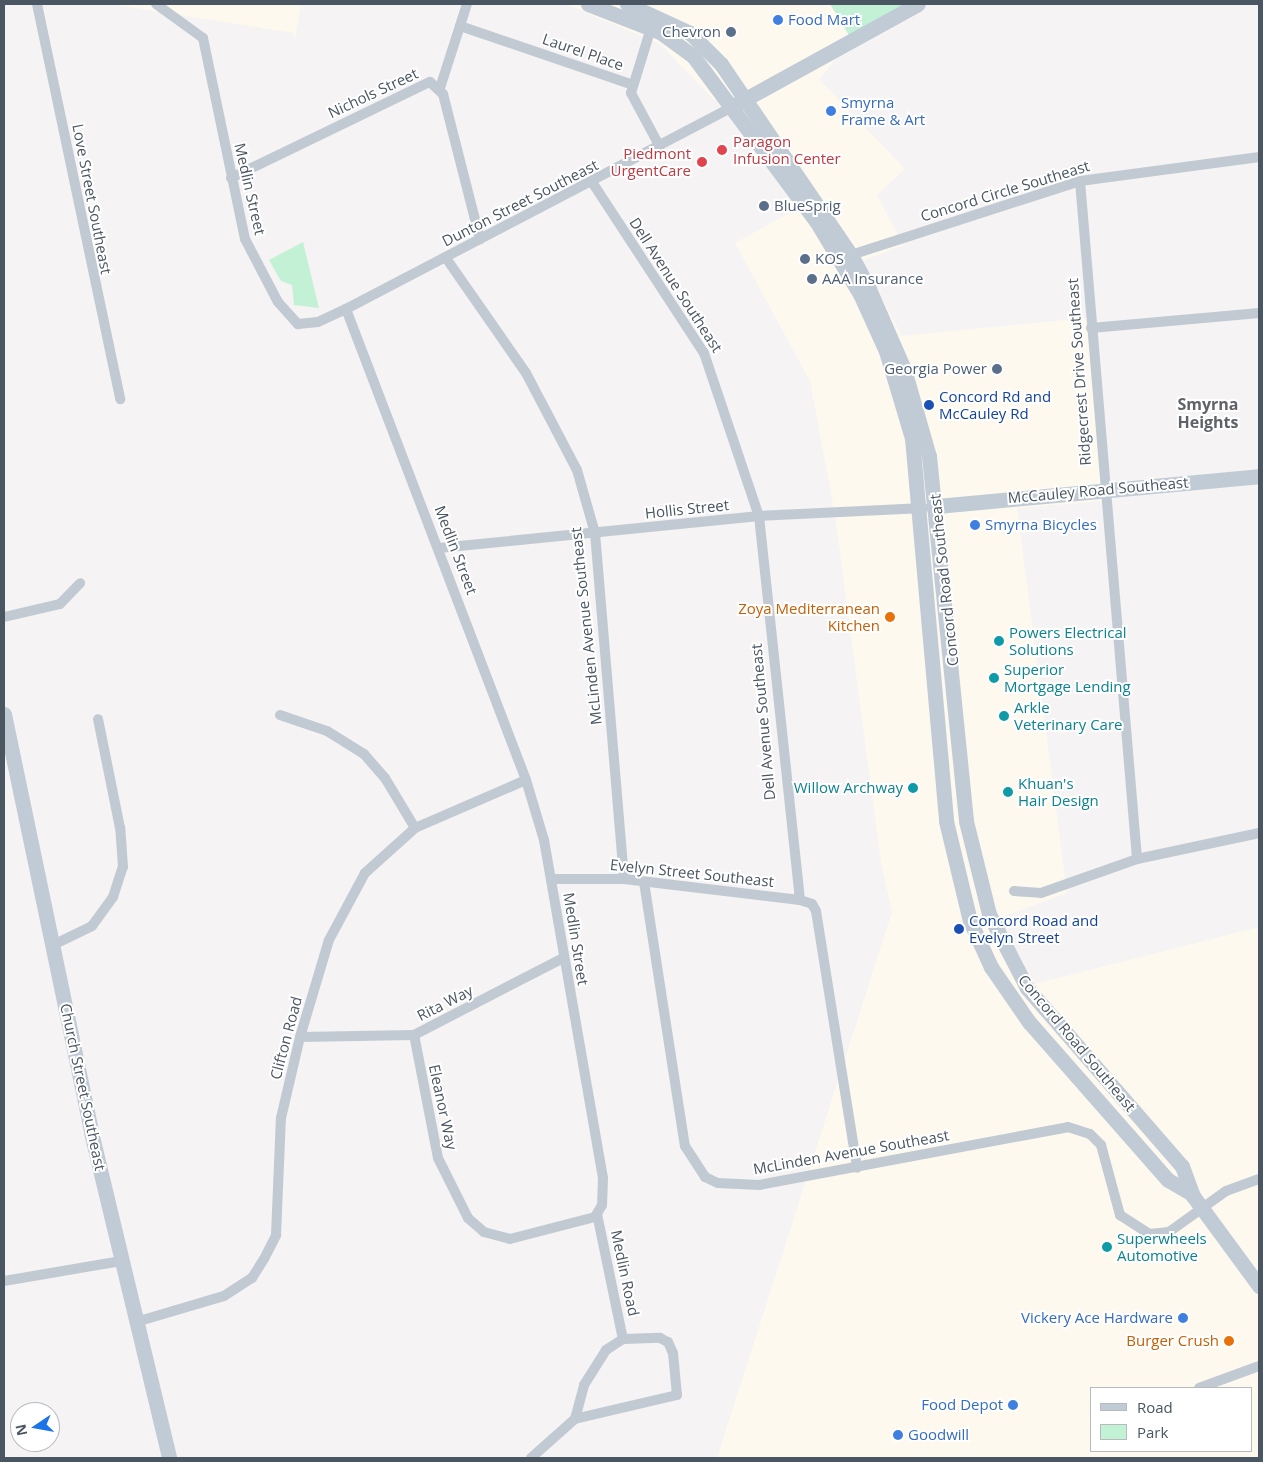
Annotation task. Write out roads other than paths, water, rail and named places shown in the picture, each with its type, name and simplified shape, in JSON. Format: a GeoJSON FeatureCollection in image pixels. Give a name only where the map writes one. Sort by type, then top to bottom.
{"type":"FeatureCollection","features":[{"type":"Feature","properties":{"kind":"main road","name":"Concord Road Southeast"},"geometry":{"type":"LineString","coordinates":[[588,4],[651,28],[693,56],[733,107],[824,232],[866,308],[909,422],[946,821],[970,921],[992,967],[1029,1022],[1168,1180],[1192,1194]]}},
{"type":"Feature","properties":{"kind":"main road","name":"Concord Road Southeast"},"geometry":{"type":"LineString","coordinates":[[627,4],[690,33],[722,64],[852,255],[904,369],[923,432],[937,506],[966,821],[989,914],[1027,988],[1182,1166],[1192,1194],[1259,1286]]}},
{"type":"Feature","properties":{"kind":"main road"},"geometry":{"type":"LineString","coordinates":[[733,107],[746,98],[918,4]]}},
{"type":"Feature","properties":{"kind":"main road","name":"McCauley Road Southeast"},"geometry":{"type":"LineString","coordinates":[[937,506],[1259,476]]}},
{"type":"Feature","properties":{"kind":"main road","name":"Church Street Southeast"},"geometry":{"type":"LineString","coordinates":[[4,714],[121,1261],[169,1458]]}},
{"type":"Feature","properties":{"kind":"street","name":"Love Street Southeast"},"geometry":{"type":"LineString","coordinates":[[37,4],[120,399]]}},
{"type":"Feature","properties":{"kind":"street","name":"Medlin Street"},"geometry":{"type":"LineString","coordinates":[[156,4],[203,38],[231,178],[254,261],[290,318],[298,324],[309,324],[346,309],[439,548],[526,780],[551,879],[563,958],[603,1178],[597,1214]]}},
{"type":"Feature","properties":{"kind":"street"},"geometry":{"type":"LineString","coordinates":[[440,88],[467,4]]}},
{"type":"Feature","properties":{"kind":"street","name":"Laurel Place"},"geometry":{"type":"LineString","coordinates":[[460,26],[630,84],[660,147]]}},
{"type":"Feature","properties":{"kind":"street"},"geometry":{"type":"LineString","coordinates":[[630,84],[651,28]]}},
{"type":"Feature","properties":{"kind":"street","name":"Nichols Street"},"geometry":{"type":"LineString","coordinates":[[231,178],[423,83],[440,88],[480,240]]}},
{"type":"Feature","properties":{"kind":"street","name":"Dunton Street Southeast"},"geometry":{"type":"LineString","coordinates":[[346,309],[660,147],[733,107]]}},
{"type":"Feature","properties":{"kind":"street","name":"Concord Circle Southeast"},"geometry":{"type":"LineString","coordinates":[[852,255],[1080,181],[1259,157]]}},
{"type":"Feature","properties":{"kind":"street","name":"Ridgecrest Drive Southeast"},"geometry":{"type":"LineString","coordinates":[[1080,181],[1103,490],[1137,858]]}},
{"type":"Feature","properties":{"kind":"street","name":"Dell Avenue Southeast"},"geometry":{"type":"LineString","coordinates":[[592,182],[704,353],[759,516],[786,809],[800,900]]}},
{"type":"Feature","properties":{"kind":"street","name":"McLinden Avenue Southeast"},"geometry":{"type":"LineString","coordinates":[[446,258],[526,373],[577,470],[594,533],[624,879]]}},
{"type":"Feature","properties":{"kind":"street"},"geometry":{"type":"LineString","coordinates":[[1091,328],[1259,313]]}},
{"type":"Feature","properties":{"kind":"street","name":"Hollis Street"},"geometry":{"type":"LineString","coordinates":[[439,548],[759,516],[937,506]]}},
{"type":"Feature","properties":{"kind":"street"},"geometry":{"type":"LineString","coordinates":[[4,617],[60,604],[80,583]]}},
{"type":"Feature","properties":{"kind":"street"},"geometry":{"type":"LineString","coordinates":[[280,715],[327,731],[364,754],[386,778],[415,828]]}},
{"type":"Feature","properties":{"kind":"street"},"geometry":{"type":"LineString","coordinates":[[52,945],[92,926],[113,897],[123,867],[120,828],[98,720]]}},
{"type":"Feature","properties":{"kind":"street","name":"Clifton Road"},"geometry":{"type":"LineString","coordinates":[[136,1322],[224,1296],[252,1278],[264,1259],[276,1235],[282,1118],[300,1037],[329,940],[348,898],[365,873],[415,828],[526,780]]}},
{"type":"Feature","properties":{"kind":"street"},"geometry":{"type":"LineString","coordinates":[[1014,891],[1040,893],[1137,858],[1259,834]]}},
{"type":"Feature","properties":{"kind":"street","name":"Evelyn Street Southeast"},"geometry":{"type":"LineString","coordinates":[[551,879],[624,879],[800,900]]}},
{"type":"Feature","properties":{"kind":"street","name":"McLinden Avenue Southeast"},"geometry":{"type":"LineString","coordinates":[[644,882],[685,1146],[700,1170],[718,1184],[737,1186],[857,1168],[1068,1127],[1090,1134],[1101,1145],[1120,1215],[1137,1230],[1169,1232],[1226,1191],[1259,1179]]}},
{"type":"Feature","properties":{"kind":"street"},"geometry":{"type":"LineString","coordinates":[[800,900],[812,904],[816,911],[857,1168]]}},
{"type":"Feature","properties":{"kind":"street","name":"Rita Way"},"geometry":{"type":"LineString","coordinates":[[300,1037],[414,1035],[563,958]]}},
{"type":"Feature","properties":{"kind":"street","name":"Eleanor Way"},"geometry":{"type":"LineString","coordinates":[[414,1035],[438,1158],[468,1218],[484,1232],[510,1239],[578,1223],[597,1214]]}},
{"type":"Feature","properties":{"kind":"street","name":"Medlin Road"},"geometry":{"type":"LineString","coordinates":[[597,1214],[623,1339]]}},
{"type":"Feature","properties":{"kind":"street"},"geometry":{"type":"LineString","coordinates":[[4,1281],[121,1261]]}},
{"type":"Feature","properties":{"kind":"street"},"geometry":{"type":"LineString","coordinates":[[531,1458],[575,1418],[593,1367],[623,1339],[668,1342],[680,1383],[677,1395],[575,1418]]}},
{"type":"Feature","properties":{"kind":"street"},"geometry":{"type":"LineString","coordinates":[[1202,1387],[1259,1366]]}},
{"type":"Feature","properties":{"kind":"place","name":"Food Mart"},"geometry":{"type":"Point","coordinates":[778,20]}},
{"type":"Feature","properties":{"kind":"place","name":"Chevron"},"geometry":{"type":"Point","coordinates":[731,32]}},
{"type":"Feature","properties":{"kind":"place","name":"Smyrna Frame & Art"},"geometry":{"type":"Point","coordinates":[831,111]}},
{"type":"Feature","properties":{"kind":"place","name":"Paragon Infusion Center"},"geometry":{"type":"Point","coordinates":[722,150]}},
{"type":"Feature","properties":{"kind":"place","name":"Piedmont UrgentCare"},"geometry":{"type":"Point","coordinates":[702,162]}},
{"type":"Feature","properties":{"kind":"place","name":"BlueSprig"},"geometry":{"type":"Point","coordinates":[764,206]}},
{"type":"Feature","properties":{"kind":"place","name":"KOS"},"geometry":{"type":"Point","coordinates":[805,259]}},
{"type":"Feature","properties":{"kind":"place","name":"AAA Insurance"},"geometry":{"type":"Point","coordinates":[812,279]}},
{"type":"Feature","properties":{"kind":"place","name":"Georgia Power"},"geometry":{"type":"Point","coordinates":[997,369]}},
{"type":"Feature","properties":{"kind":"place","name":"Concord Rd and McCauley Rd"},"geometry":{"type":"Point","coordinates":[929,405]}},
{"type":"Feature","properties":{"kind":"place","name":"Smyrna Bicycles"},"geometry":{"type":"Point","coordinates":[975,525]}},
{"type":"Feature","properties":{"kind":"place","name":"Zoya Mediterranean Kitchen"},"geometry":{"type":"Point","coordinates":[890,617]}},
{"type":"Feature","properties":{"kind":"place","name":"Powers Electrical Solutions"},"geometry":{"type":"Point","coordinates":[999,641]}},
{"type":"Feature","properties":{"kind":"place","name":"Superior Mortgage Lending"},"geometry":{"type":"Point","coordinates":[994,678]}},
{"type":"Feature","properties":{"kind":"place","name":"Arkle Veterinary Care"},"geometry":{"type":"Point","coordinates":[1004,716]}},
{"type":"Feature","properties":{"kind":"place","name":"Willow Archway"},"geometry":{"type":"Point","coordinates":[913,788]}},
{"type":"Feature","properties":{"kind":"place","name":"Khuan's Hair Design"},"geometry":{"type":"Point","coordinates":[1008,792]}},
{"type":"Feature","properties":{"kind":"place","name":"Concord Road and Evelyn Street"},"geometry":{"type":"Point","coordinates":[959,929]}},
{"type":"Feature","properties":{"kind":"place","name":"Superwheels Automotive"},"geometry":{"type":"Point","coordinates":[1107,1247]}},
{"type":"Feature","properties":{"kind":"place","name":"Vickery Ace Hardware"},"geometry":{"type":"Point","coordinates":[1183,1318]}},
{"type":"Feature","properties":{"kind":"place","name":"Burger Crush"},"geometry":{"type":"Point","coordinates":[1229,1341]}},
{"type":"Feature","properties":{"kind":"place","name":"Food Depot"},"geometry":{"type":"Point","coordinates":[1013,1405]}},
{"type":"Feature","properties":{"kind":"place","name":"Goodwill"},"geometry":{"type":"Point","coordinates":[898,1435]}},
{"type":"Feature","properties":{"kind":"district","name":"Smyrna Heights"},"geometry":{"type":"Point","coordinates":[1208,413]}}]}
